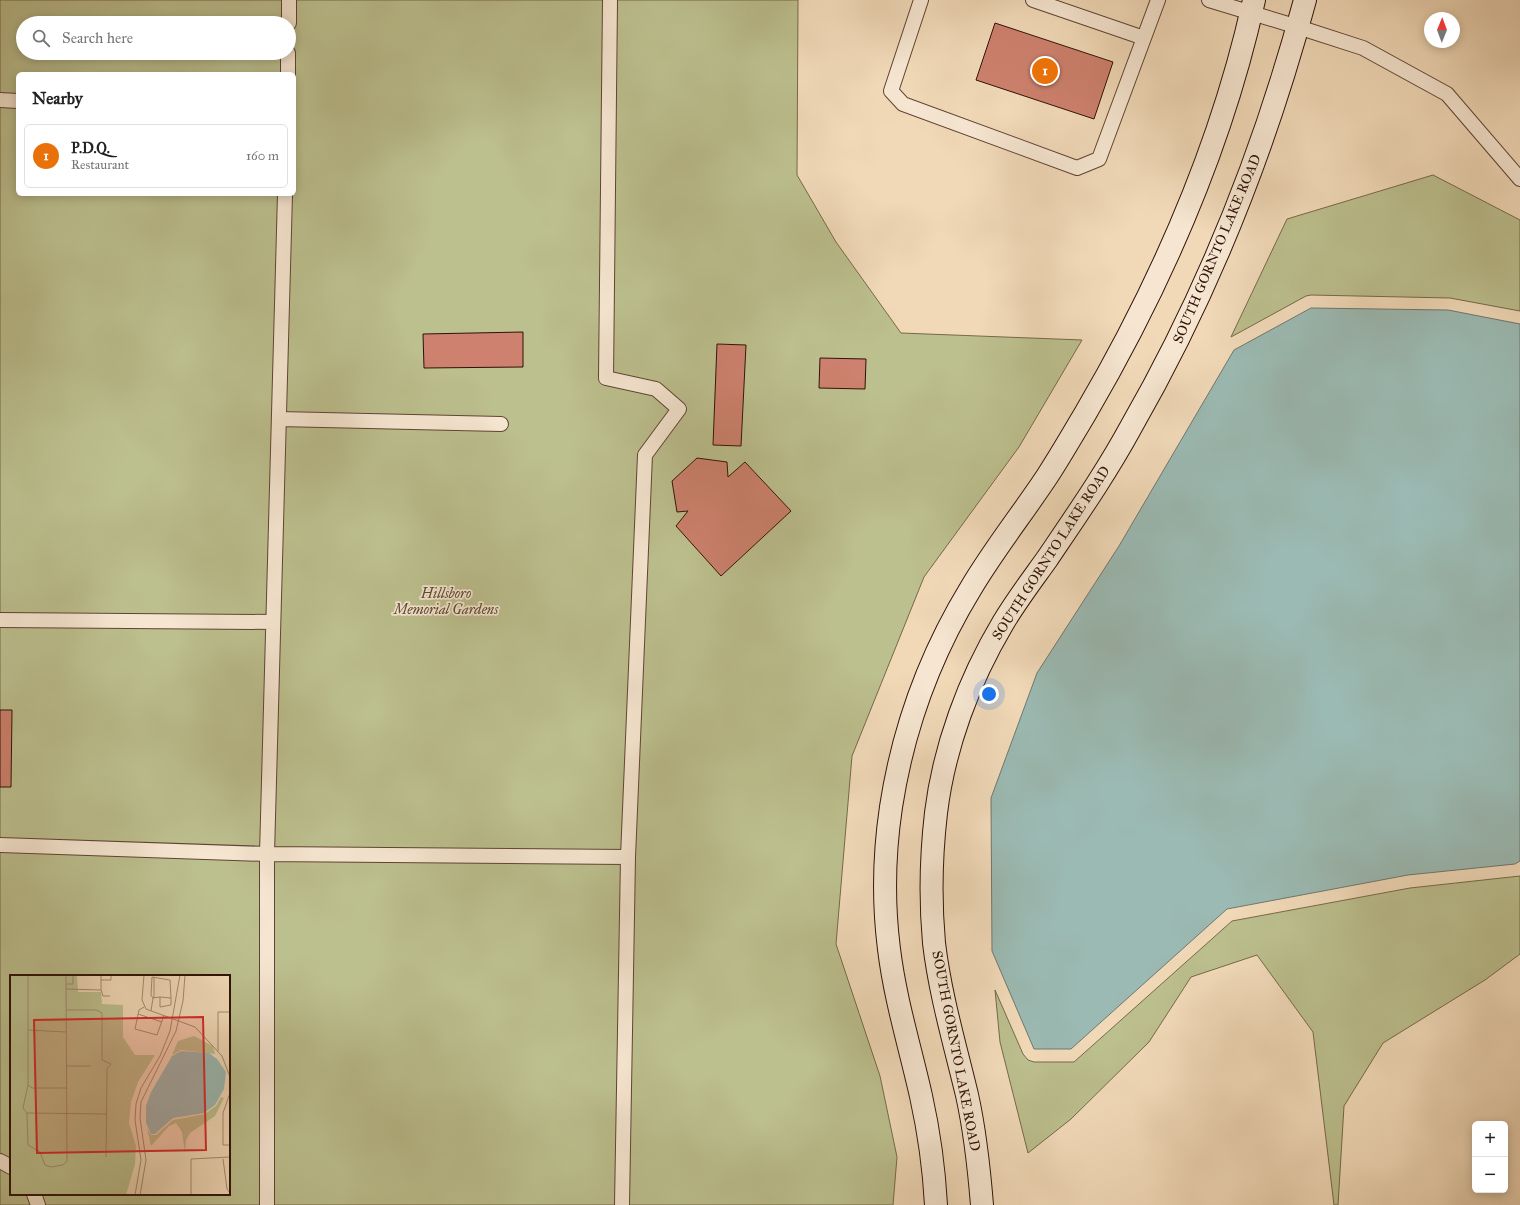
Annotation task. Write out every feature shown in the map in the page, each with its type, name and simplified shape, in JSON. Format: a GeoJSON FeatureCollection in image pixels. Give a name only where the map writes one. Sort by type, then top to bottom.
{"type":"FeatureCollection","features":[{"type":"Feature","properties":{"kind":"street","name":"SOUTH GORNTO LAKE ROAD"},"geometry":{"type":"LineString","coordinates":[[982,1205],[978,1161],[967,1099],[941,989],[933,930],[931,902],[932,856],[936,810],[947,757],[963,707],[981,663],[1003,622],[1109,466],[1173,350],[1209,273],[1241,199],[1269,123],[1305,0]]}},
{"type":"Feature","properties":{"kind":"street"},"geometry":{"type":"LineString","coordinates":[[936,1205],[933,1164],[923,1106],[898,1003],[889,953],[886,923],[886,859],[891,809],[906,738],[915,707],[946,632],[971,588],[1048,474],[1087,411],[1151,290],[1177,233],[1219,129],[1253,6]]}},
{"type":"Feature","properties":{"kind":"lane"},"geometry":{"type":"LineString","coordinates":[[289,0],[289,16]]}},
{"type":"Feature","properties":{"kind":"lane"},"geometry":{"type":"LineString","coordinates":[[610,0],[606,378],[656,389],[679,409],[645,455],[628,857],[622,1205]]}},
{"type":"Feature","properties":{"kind":"lane"},"geometry":{"type":"LineString","coordinates":[[921,0],[892,91],[903,104],[1077,168],[1099,160],[1158,0]]}},
{"type":"Feature","properties":{"kind":"lane"},"geometry":{"type":"LineString","coordinates":[[1033,0],[1144,38]]}},
{"type":"Feature","properties":{"kind":"lane"},"geometry":{"type":"LineString","coordinates":[[1209,0],[1253,6],[1298,26],[1363,48],[1448,94],[1520,179]]}},
{"type":"Feature","properties":{"kind":"lane"},"geometry":{"type":"LineString","coordinates":[[288,60],[288,72]]}},
{"type":"Feature","properties":{"kind":"lane"},"geometry":{"type":"LineString","coordinates":[[0,100],[16,101]]}},
{"type":"Feature","properties":{"kind":"lane"},"geometry":{"type":"LineString","coordinates":[[267,1205],[267,854],[285,196]]}},
{"type":"Feature","properties":{"kind":"lane"},"geometry":{"type":"LineString","coordinates":[[279,419],[501,424]]}},
{"type":"Feature","properties":{"kind":"lane"},"geometry":{"type":"LineString","coordinates":[[0,620],[273,622]]}},
{"type":"Feature","properties":{"kind":"lane"},"geometry":{"type":"LineString","coordinates":[[0,845],[267,854],[628,857]]}},
{"type":"Feature","properties":{"kind":"lane"},"geometry":{"type":"LineString","coordinates":[[0,1161],[10,1166]]}},
{"type":"Feature","properties":{"kind":"lane"},"geometry":{"type":"LineString","coordinates":[[34,1195],[38,1205]]}},
{"type":"Feature","properties":{"kind":"green space","name":"Hillsboro Memorial Gardens"},"geometry":{"type":"Polygon","coordinates":[[[0,0],[798,0],[797,175],[836,242],[901,333],[1082,340],[1019,447],[924,577],[852,756],[836,944],[880,1076],[897,1157],[893,1205],[0,1205],[0,0]]]}},
{"type":"Feature","properties":{"kind":"green space"},"geometry":{"type":"Polygon","coordinates":[[[1433,175],[1520,220],[1520,311],[1450,298],[1311,295],[1306,296],[1231,337],[1287,219],[1433,175]]]}},
{"type":"Feature","properties":{"kind":"green space"},"geometry":{"type":"Polygon","coordinates":[[[1520,876],[1520,954],[1485,980],[1383,1043],[1344,1106],[1338,1205],[1334,1205],[1313,1032],[1257,955],[1191,977],[1149,1042],[1071,1119],[1028,1153],[1000,1042],[995,990],[1023,1054],[1028,1060],[1034,1062],[1074,1062],[1232,921],[1410,888],[1520,876]]]}},
{"type":"Feature","properties":{"kind":"water"},"geometry":{"type":"Polygon","coordinates":[[[1311,308],[1448,310],[1520,324],[1520,861],[1515,864],[1408,875],[1227,909],[1071,1049],[1034,1049],[992,951],[991,798],[1037,673],[1119,546],[1234,350],[1311,308]]]}},
{"type":"Feature","properties":{"kind":"building"},"geometry":{"type":"Polygon","coordinates":[[[995,23],[1113,62],[1094,119],[976,80],[995,23]]]}},
{"type":"Feature","properties":{"kind":"building"},"geometry":{"type":"Polygon","coordinates":[[[523,332],[523,367],[424,368],[423,334],[523,332]]]}},
{"type":"Feature","properties":{"kind":"building"},"geometry":{"type":"Polygon","coordinates":[[[717,344],[746,345],[741,446],[713,445],[717,344]]]}},
{"type":"Feature","properties":{"kind":"building"},"geometry":{"type":"Polygon","coordinates":[[[820,358],[866,359],[865,389],[819,388],[820,358]]]}},
{"type":"Feature","properties":{"kind":"building"},"geometry":{"type":"Polygon","coordinates":[[[697,458],[727,462],[728,477],[745,462],[791,511],[721,576],[676,526],[688,511],[677,512],[672,481],[697,458]]]}},
{"type":"Feature","properties":{"kind":"building"},"geometry":{"type":"Polygon","coordinates":[[[0,710],[12,710],[11,787],[0,787],[0,710]]]}},
{"type":"Feature","properties":{"kind":"place","name":"P.D.Q."},"geometry":{"type":"Point","coordinates":[1045,71]}}]}
